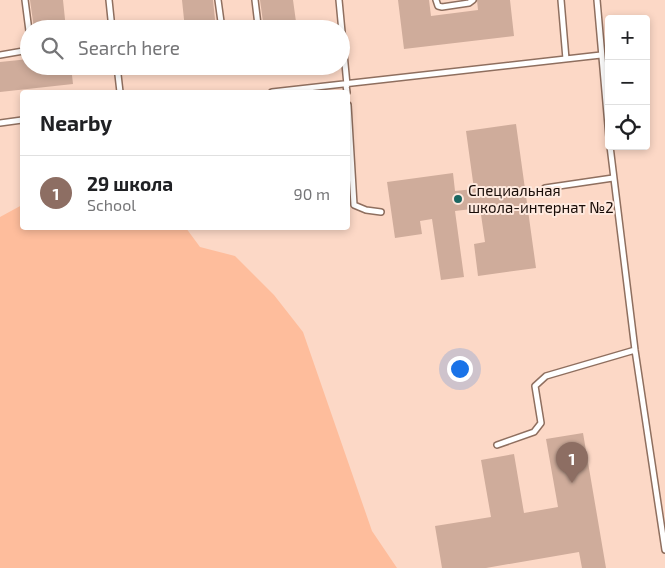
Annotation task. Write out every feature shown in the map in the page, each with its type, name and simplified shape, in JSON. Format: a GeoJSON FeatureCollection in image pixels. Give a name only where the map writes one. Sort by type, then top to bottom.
{"type":"FeatureCollection","features":[{"type":"Feature","properties":{"kind":"lane"},"geometry":{"type":"LineString","coordinates":[[25,0],[28,20]]}},
{"type":"Feature","properties":{"kind":"lane"},"geometry":{"type":"LineString","coordinates":[[109,0],[111,20]]}},
{"type":"Feature","properties":{"kind":"lane"},"geometry":{"type":"LineString","coordinates":[[218,0],[221,20]]}},
{"type":"Feature","properties":{"kind":"lane"},"geometry":{"type":"LineString","coordinates":[[255,0],[257,20]]}},
{"type":"Feature","properties":{"kind":"lane"},"geometry":{"type":"LineString","coordinates":[[339,0],[341,20]]}},
{"type":"Feature","properties":{"kind":"lane"},"geometry":{"type":"LineString","coordinates":[[436,0],[437,4],[442,7],[469,4],[473,0]]}},
{"type":"Feature","properties":{"kind":"lane"},"geometry":{"type":"LineString","coordinates":[[560,0],[566,59]]}},
{"type":"Feature","properties":{"kind":"lane"},"geometry":{"type":"LineString","coordinates":[[597,0],[605,105]]}},
{"type":"Feature","properties":{"kind":"lane"},"geometry":{"type":"LineString","coordinates":[[0,55],[20,52]]}},
{"type":"Feature","properties":{"kind":"lane"},"geometry":{"type":"LineString","coordinates":[[293,90],[600,55]]}},
{"type":"Feature","properties":{"kind":"lane"},"geometry":{"type":"LineString","coordinates":[[118,75],[120,90]]}},
{"type":"Feature","properties":{"kind":"lane"},"geometry":{"type":"LineString","coordinates":[[345,75],[347,90]]}},
{"type":"Feature","properties":{"kind":"lane"},"geometry":{"type":"LineString","coordinates":[[0,123],[20,120]]}},
{"type":"Feature","properties":{"kind":"lane"},"geometry":{"type":"LineString","coordinates":[[350,138],[354,205],[366,210],[381,212]]}},
{"type":"Feature","properties":{"kind":"lane"},"geometry":{"type":"LineString","coordinates":[[610,150],[635,350],[665,550]]}},
{"type":"Feature","properties":{"kind":"lane"},"geometry":{"type":"LineString","coordinates":[[545,188],[613,178]]}},
{"type":"Feature","properties":{"kind":"lane"},"geometry":{"type":"LineString","coordinates":[[497,445],[534,432],[541,424],[535,386],[546,376],[635,350]]}},
{"type":"Feature","properties":{"kind":"shaded area"},"geometry":{"type":"Polygon","coordinates":[[[20,206],[20,230],[187,230],[200,247],[235,256],[274,295],[303,332],[372,531],[397,568],[0,568],[0,217],[20,206]]]}},
{"type":"Feature","properties":{"kind":"building"},"geometry":{"type":"Polygon","coordinates":[[[30,0],[63,0],[65,20],[33,20],[30,0]]]}},
{"type":"Feature","properties":{"kind":"building"},"geometry":{"type":"Polygon","coordinates":[[[182,0],[213,0],[215,20],[184,20],[182,0]]]}},
{"type":"Feature","properties":{"kind":"building"},"geometry":{"type":"Polygon","coordinates":[[[260,0],[293,0],[296,20],[263,20],[260,0]]]}},
{"type":"Feature","properties":{"kind":"building"},"geometry":{"type":"Polygon","coordinates":[[[398,0],[429,0],[431,16],[478,10],[477,0],[510,0],[514,36],[404,49],[398,0]]]}},
{"type":"Feature","properties":{"kind":"building"},"geometry":{"type":"Polygon","coordinates":[[[20,60],[20,75],[72,75],[73,84],[0,92],[0,62],[20,60]]]}},
{"type":"Feature","properties":{"kind":"building","name":"Специальная школа-интернат №2"},"geometry":{"type":"Polygon","coordinates":[[[516,124],[536,268],[478,276],[474,244],[485,242],[480,208],[455,211],[464,277],[441,280],[432,219],[420,221],[422,234],[395,238],[387,182],[453,173],[455,191],[474,189],[466,131],[516,124]]]}},
{"type":"Feature","properties":{"kind":"building"},"geometry":{"type":"Polygon","coordinates":[[[583,433],[606,568],[582,568],[579,552],[486,568],[442,568],[435,526],[491,517],[481,460],[514,454],[524,513],[558,507],[546,439],[583,433]]]}},
{"type":"Feature","properties":{"kind":"place","name":"Специальная школа-интернат №2"},"geometry":{"type":"Point","coordinates":[458,199]}},
{"type":"Feature","properties":{"kind":"place","name":"29 школа"},"geometry":{"type":"Point","coordinates":[572,483]}}]}
